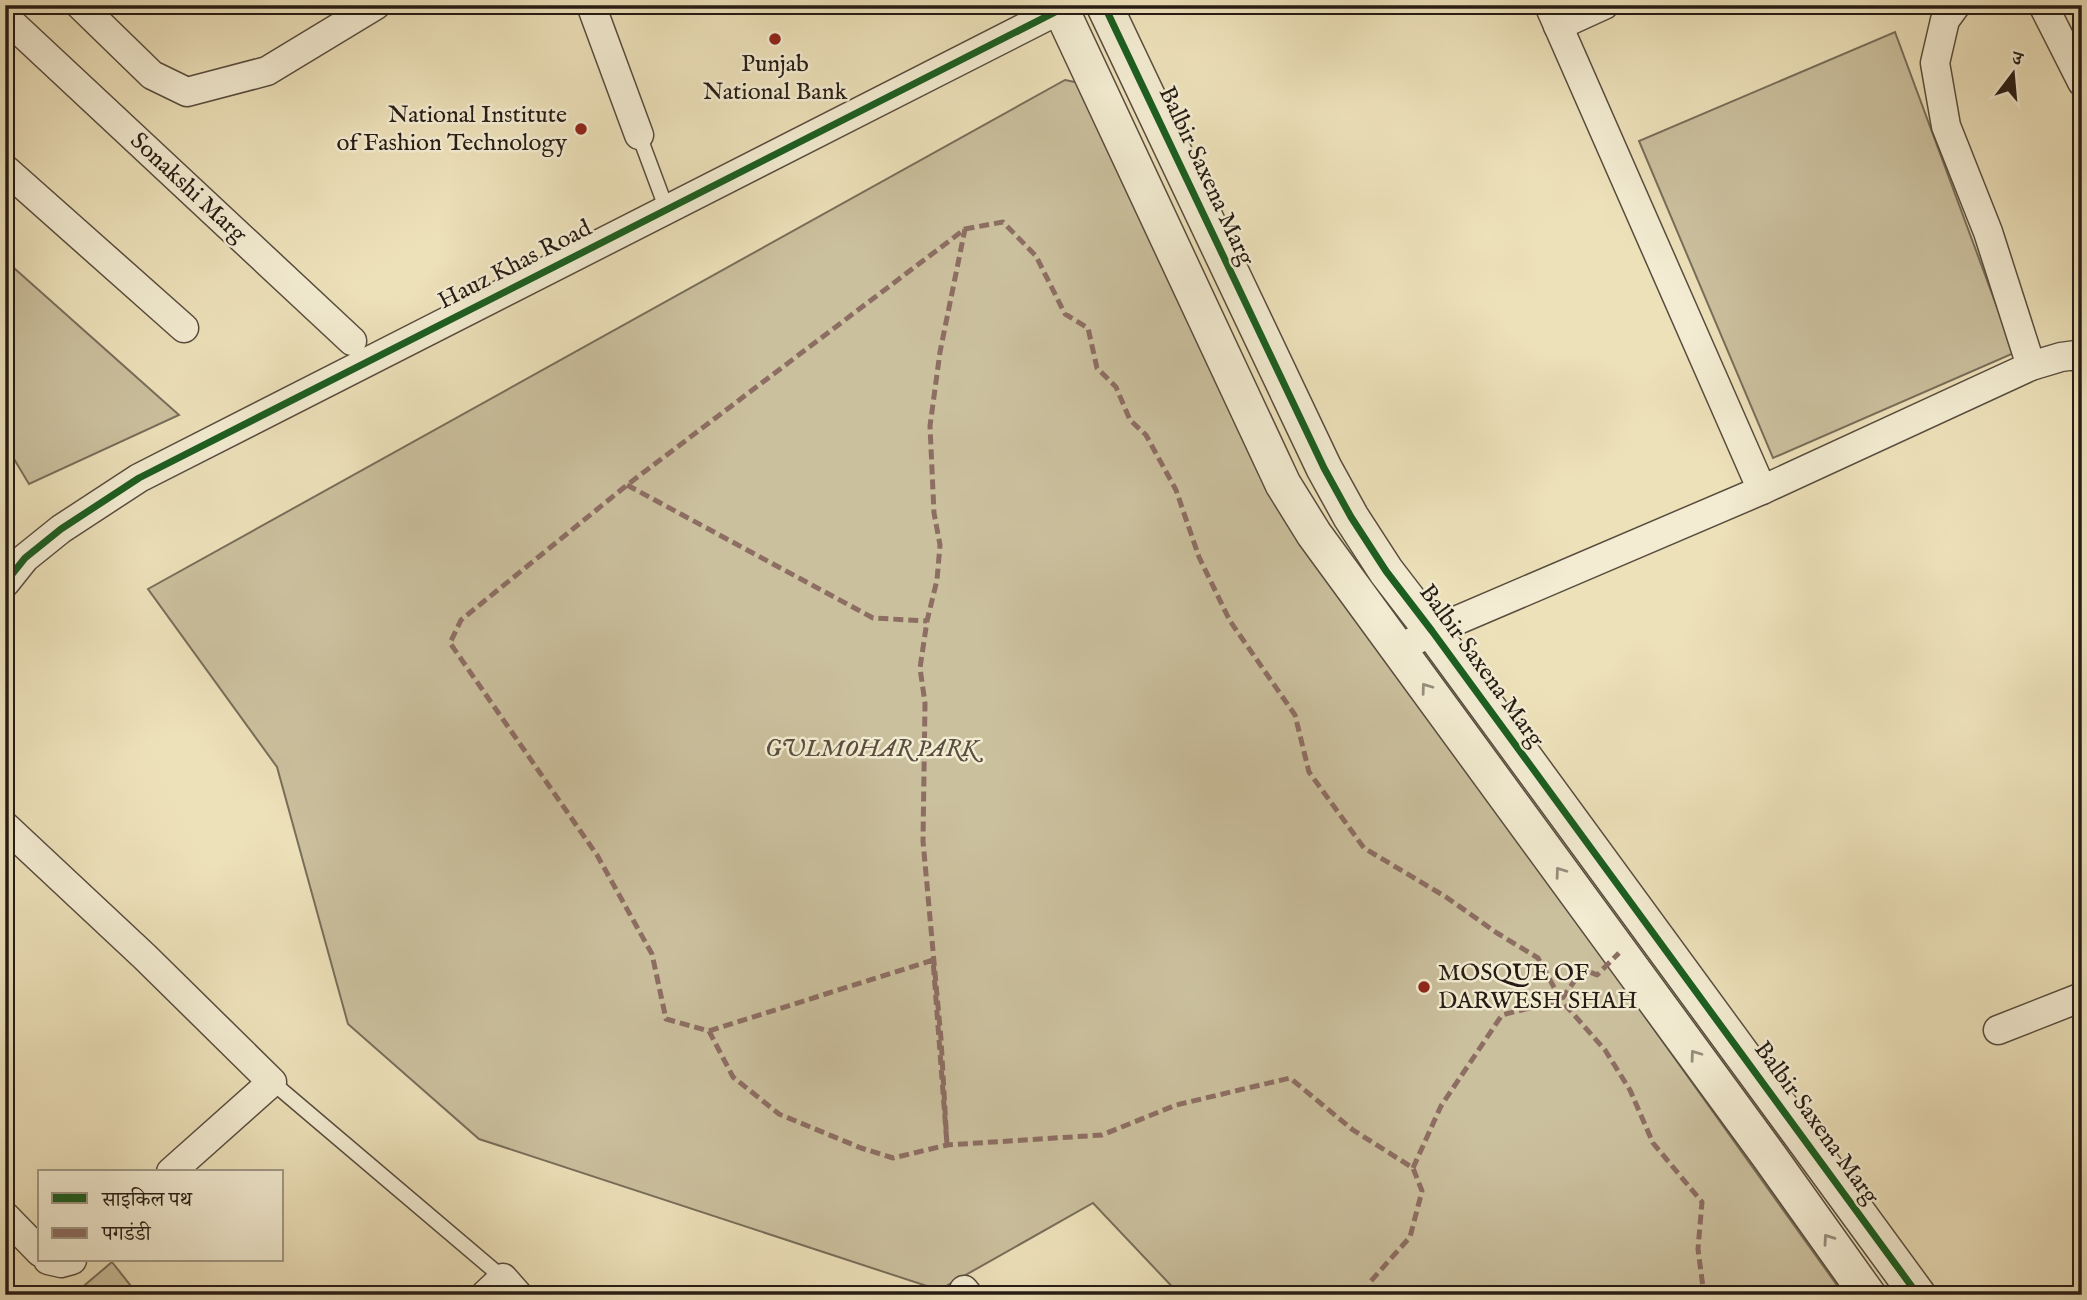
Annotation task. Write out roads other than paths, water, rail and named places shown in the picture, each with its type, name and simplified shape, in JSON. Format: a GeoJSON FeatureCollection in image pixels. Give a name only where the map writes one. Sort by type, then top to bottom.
{"type":"FeatureCollection","features":[{"type":"Feature","properties":{"kind":"street"},"geometry":{"type":"LineString","coordinates":[[80,5],[152,75],[187,92],[267,71],[376,5]]}},
{"type":"Feature","properties":{"kind":"street"},"geometry":{"type":"LineString","coordinates":[[591,5],[639,135]]}},
{"type":"Feature","properties":{"kind":"street","name":"Balbir Saxena Marg"},"geometry":{"type":"LineString","coordinates":[[1104,5],[1324,468],[1351,517],[1387,571],[1918,1295]]}},
{"type":"Feature","properties":{"kind":"street"},"geometry":{"type":"LineString","coordinates":[[1604,5],[1554,15],[1762,490]]}},
{"type":"Feature","properties":{"kind":"street"},"geometry":{"type":"LineString","coordinates":[[1956,5],[1945,20],[1935,63],[1946,126],[1988,232],[2031,366]]}},
{"type":"Feature","properties":{"kind":"street"},"geometry":{"type":"LineString","coordinates":[[2043,5],[2082,82]]}},
{"type":"Feature","properties":{"kind":"street"},"geometry":{"type":"LineString","coordinates":[[1063,6],[1283,484],[1314,534],[1868,1295]]}},
{"type":"Feature","properties":{"kind":"street","name":"Hauz Khas Road"},"geometry":{"type":"LineString","coordinates":[[5,583],[25,558],[61,529],[139,478],[362,350],[667,210],[1063,6]]}},
{"type":"Feature","properties":{"kind":"street","name":"Sonakshi Marg"},"geometry":{"type":"LineString","coordinates":[[10,32],[362,350]]}},
{"type":"Feature","properties":{"kind":"street"},"geometry":{"type":"LineString","coordinates":[[5,169],[184,328]]}},
{"type":"Feature","properties":{"kind":"street"},"geometry":{"type":"LineString","coordinates":[[1398,650],[1432,631],[1762,490],[2031,366],[2076,355],[2082,360]]}},
{"type":"Feature","properties":{"kind":"street"},"geometry":{"type":"LineString","coordinates":[[5,826],[145,957],[272,1082],[173,1170]]}},
{"type":"Feature","properties":{"kind":"street"},"geometry":{"type":"LineString","coordinates":[[1998,1030],[2082,997]]}},
{"type":"Feature","properties":{"kind":"street"},"geometry":{"type":"LineString","coordinates":[[5,1216],[38,1250]]}},
{"type":"Feature","properties":{"kind":"lane"},"geometry":{"type":"LineString","coordinates":[[639,135],[667,210]]}},
{"type":"Feature","properties":{"kind":"lane"},"geometry":{"type":"LineString","coordinates":[[272,1082],[502,1289]]}},
{"type":"Feature","properties":{"kind":"place","name":"Punjab National Bank"},"geometry":{"type":"Point","coordinates":[775,39]}},
{"type":"Feature","properties":{"kind":"place","name":"National Institute of Fashion Technology"},"geometry":{"type":"Point","coordinates":[581,129]}},
{"type":"Feature","properties":{"kind":"place","name":"MOSQUE OF DARWESH SHAH"},"geometry":{"type":"Point","coordinates":[1424,987]}},
{"type":"Feature","properties":{"kind":"park label","name":"GULMOHAR PARK"},"geometry":{"type":"Point","coordinates":[871,749]}}]}
